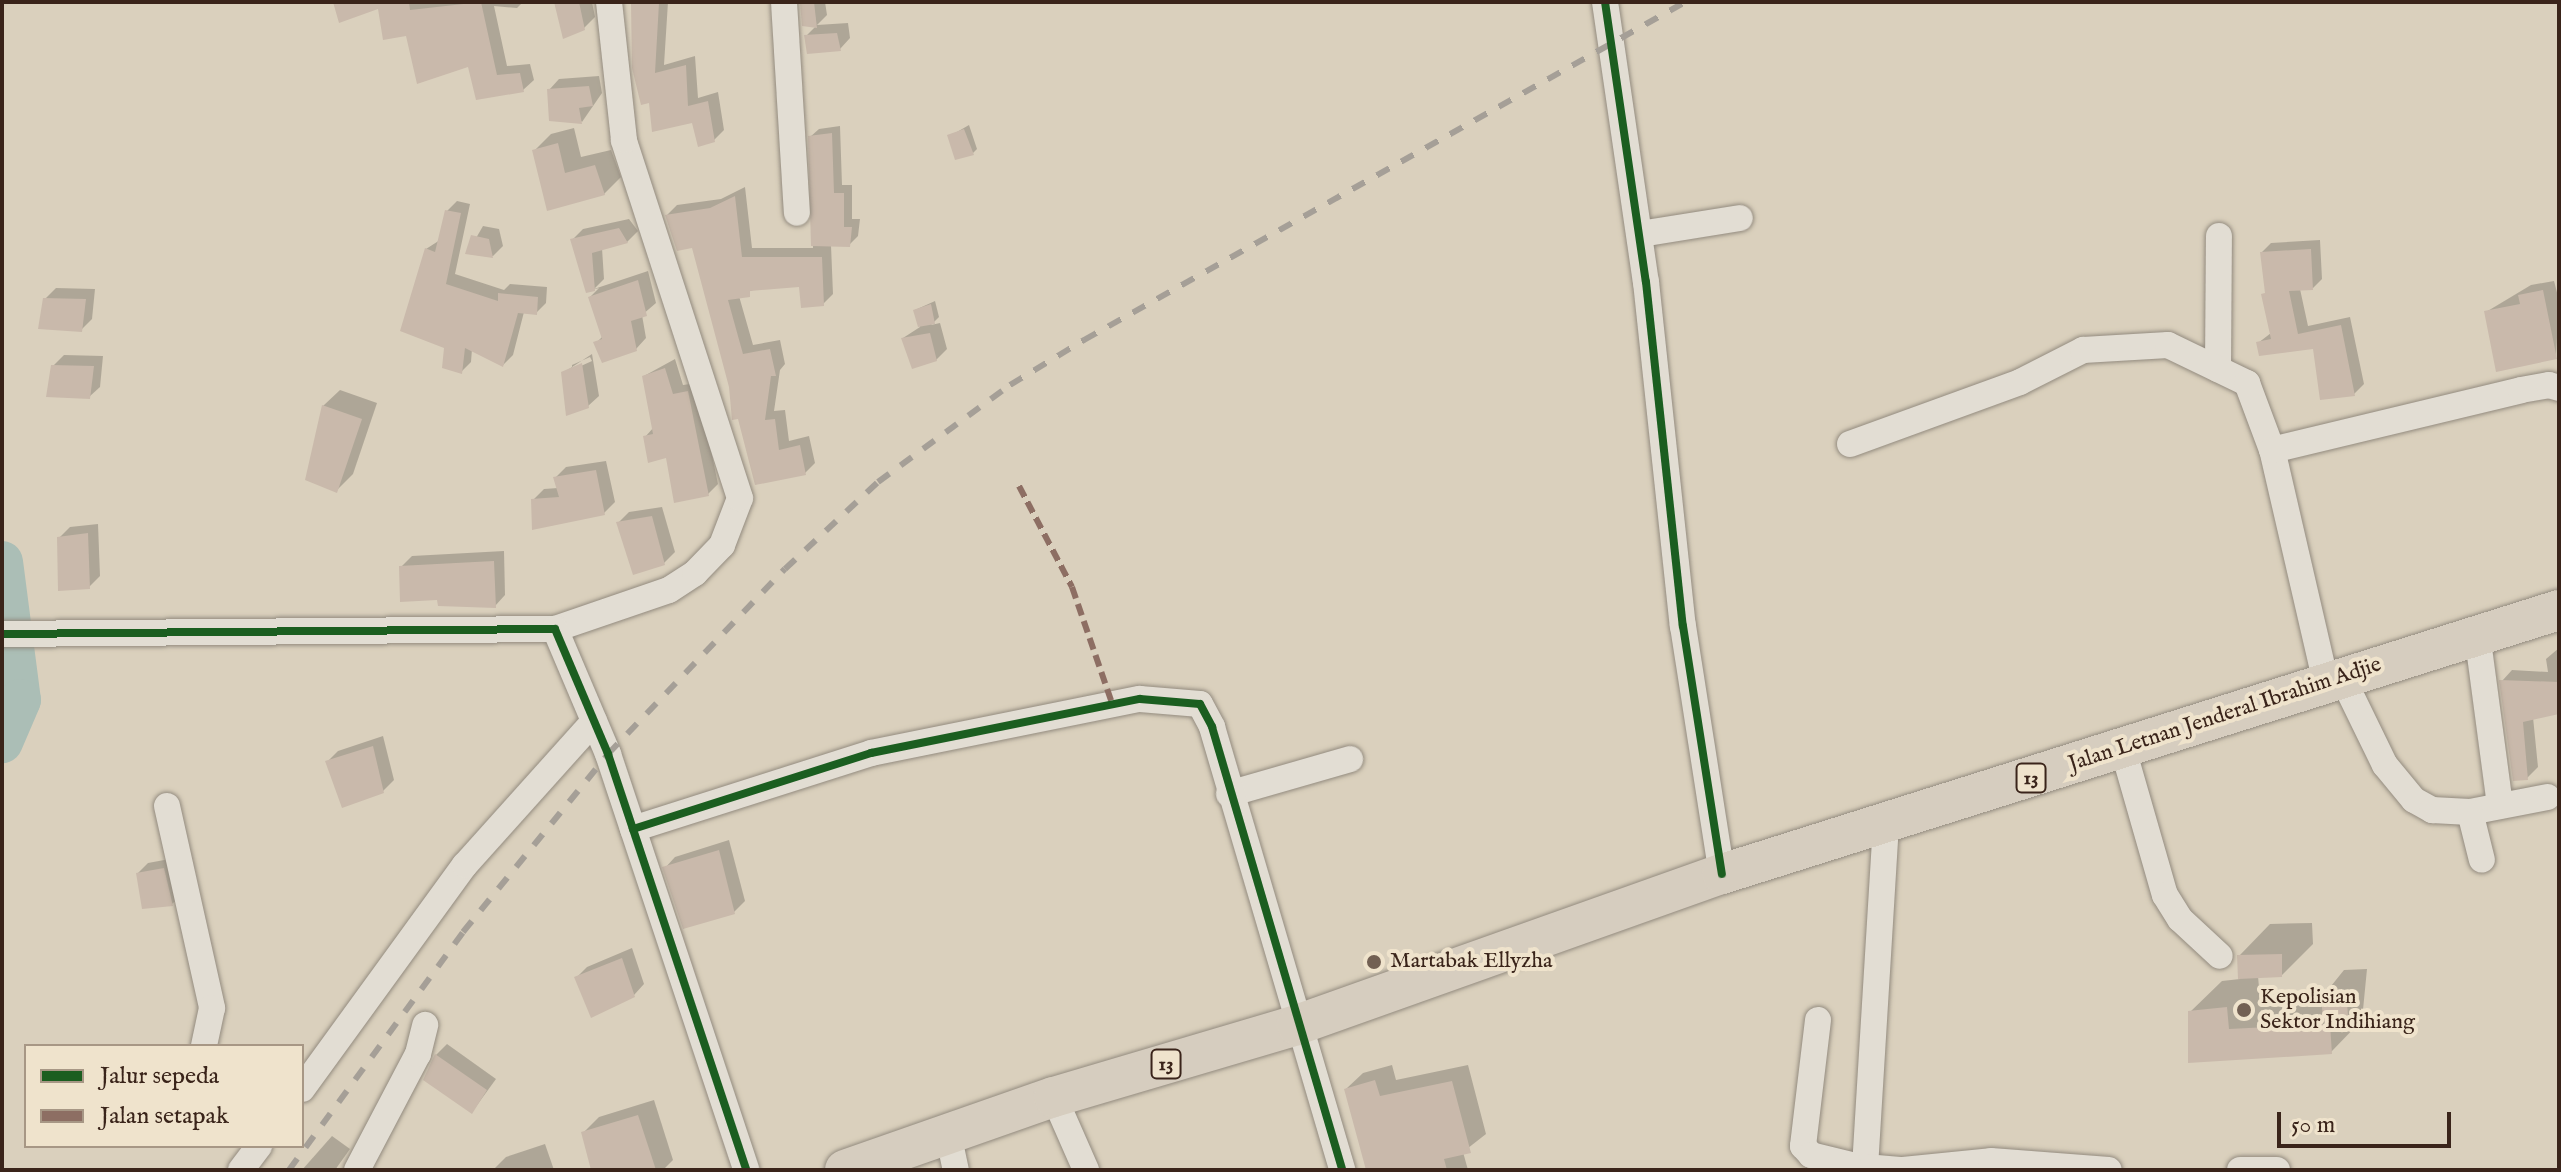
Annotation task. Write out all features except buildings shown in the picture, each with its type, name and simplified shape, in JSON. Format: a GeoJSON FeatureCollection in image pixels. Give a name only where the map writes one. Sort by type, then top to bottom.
{"type":"FeatureCollection","features":[{"type":"Feature","properties":{"kind":"highway","name":"Jalan Letnan Jenderal Ibrahim Adjie"},"geometry":{"type":"LineString","coordinates":[[845,1170],[952,1154],[1054,1097],[1297,1025],[1722,874],[2123,749],[2477,633],[2559,610]]}},
{"type":"Feature","properties":{"kind":"street"},"geometry":{"type":"LineString","coordinates":[[2,634],[555,629],[669,590],[695,573],[722,545],[740,498],[624,140],[609,2]]}},
{"type":"Feature","properties":{"kind":"street"},"geometry":{"type":"LineString","coordinates":[[784,2],[797,213]]}},
{"type":"Feature","properties":{"kind":"street"},"geometry":{"type":"LineString","coordinates":[[1605,2],[1640,234],[1683,626],[1722,874]]}},
{"type":"Feature","properties":{"kind":"street"},"geometry":{"type":"LineString","coordinates":[[1640,234],[1740,218]]}},
{"type":"Feature","properties":{"kind":"street"},"geometry":{"type":"LineString","coordinates":[[2218,369],[2219,236]]}},
{"type":"Feature","properties":{"kind":"street"},"geometry":{"type":"LineString","coordinates":[[1850,444],[2020,382],[2083,350],[2168,345],[2235,374],[2256,395],[2334,680],[2385,765],[2414,800],[2444,814],[2548,797]]}},
{"type":"Feature","properties":{"kind":"street"},"geometry":{"type":"LineString","coordinates":[[2272,450],[2521,390],[2549,385],[2559,388]]}},
{"type":"Feature","properties":{"kind":"street"},"geometry":{"type":"LineString","coordinates":[[555,629],[594,721],[633,829],[746,1170]]}},
{"type":"Feature","properties":{"kind":"street"},"geometry":{"type":"LineString","coordinates":[[2477,633],[2500,805]]}},
{"type":"Feature","properties":{"kind":"street"},"geometry":{"type":"LineString","coordinates":[[633,829],[871,753],[1140,699],[1200,704],[1212,727],[1229,794],[1342,1170]]}},
{"type":"Feature","properties":{"kind":"street"},"geometry":{"type":"LineString","coordinates":[[304,1086],[465,865],[594,721]]}},
{"type":"Feature","properties":{"kind":"street"},"geometry":{"type":"LineString","coordinates":[[2123,749],[2165,895],[2180,919],[2220,956]]}},
{"type":"Feature","properties":{"kind":"street"},"geometry":{"type":"LineString","coordinates":[[1229,794],[1350,759]]}},
{"type":"Feature","properties":{"kind":"street"},"geometry":{"type":"LineString","coordinates":[[167,806],[212,1008],[204,1044]]}},
{"type":"Feature","properties":{"kind":"street"},"geometry":{"type":"LineString","coordinates":[[2470,812],[2482,860]]}},
{"type":"Feature","properties":{"kind":"street"},"geometry":{"type":"LineString","coordinates":[[1854,1167],[1886,824]]}},
{"type":"Feature","properties":{"kind":"street"},"geometry":{"type":"LineString","coordinates":[[1818,1020],[1803,1146],[1811,1155],[1854,1167],[1903,1170],[1991,1161],[2109,1170]]}},
{"type":"Feature","properties":{"kind":"street"},"geometry":{"type":"LineString","coordinates":[[357,1170],[376,1142],[418,1054],[425,1025]]}},
{"type":"Feature","properties":{"kind":"street"},"geometry":{"type":"LineString","coordinates":[[1054,1097],[1086,1170]]}},
{"type":"Feature","properties":{"kind":"street"},"geometry":{"type":"LineString","coordinates":[[241,1170],[258,1148]]}},
{"type":"Feature","properties":{"kind":"street"},"geometry":{"type":"LineString","coordinates":[[2240,1170],[2277,1170]]}},
{"type":"Feature","properties":{"kind":"waterway"},"geometry":{"type":"LineString","coordinates":[[2,562],[20,700],[2,742]]}},
{"type":"Feature","properties":{"kind":"railway"},"geometry":{"type":"LineString","coordinates":[[289,1170],[463,932],[608,754],[785,569],[878,482],[1010,385],[1084,340],[1685,2]]}},
{"type":"Feature","properties":{"kind":"marked path"},"geometry":{"type":"LineString","coordinates":[[1019,486],[1072,587],[1112,703]]}},
{"type":"Feature","properties":{"kind":"cycle path"},"geometry":{"type":"LineString","coordinates":[[1605,2],[1646,282],[1683,626],[1722,874]]}},
{"type":"Feature","properties":{"kind":"cycle path"},"geometry":{"type":"LineString","coordinates":[[2,634],[555,629],[608,754],[746,1170]]}},
{"type":"Feature","properties":{"kind":"cycle path"},"geometry":{"type":"LineString","coordinates":[[633,829],[871,753],[1140,699],[1200,704],[1212,727],[1342,1170]]}},
{"type":"Feature","properties":{"kind":"place","name":"Martabak Ellyzha"},"geometry":{"type":"Point","coordinates":[1374,962]}},
{"type":"Feature","properties":{"kind":"place","name":"Kepolisian Sektor Indihiang"},"geometry":{"type":"Point","coordinates":[2244,1010]}}]}
